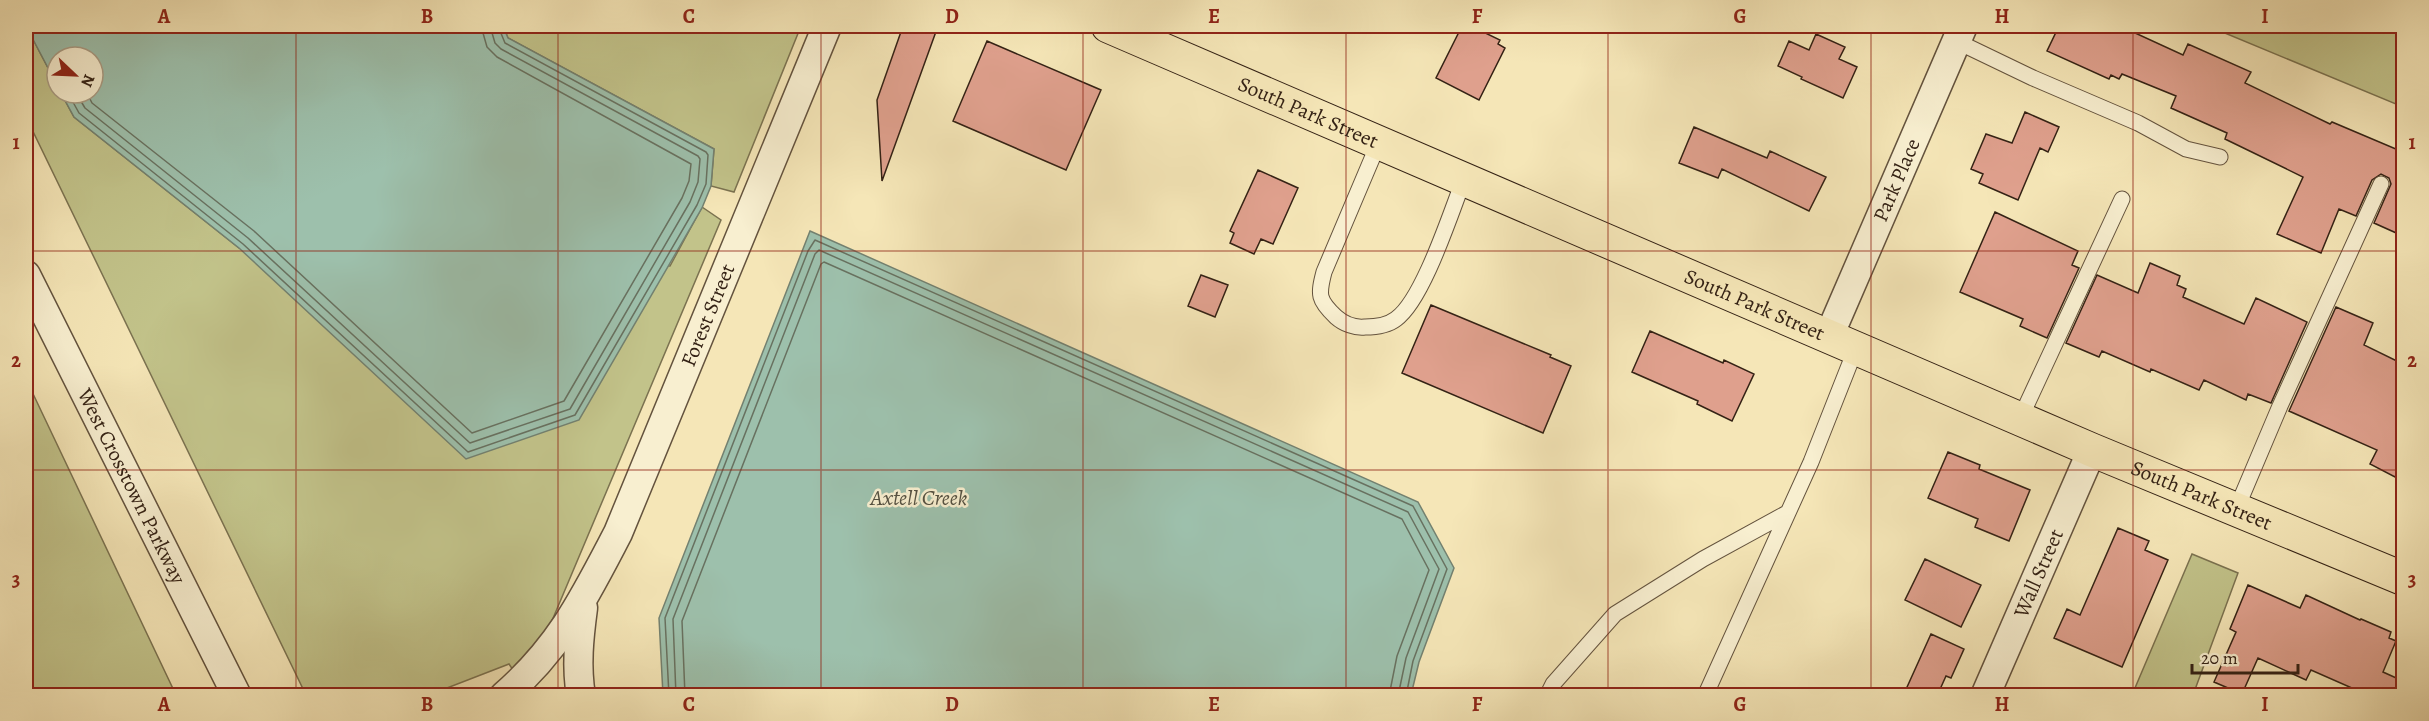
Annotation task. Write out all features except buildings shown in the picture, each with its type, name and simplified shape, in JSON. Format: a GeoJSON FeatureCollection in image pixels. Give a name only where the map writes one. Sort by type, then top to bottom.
{"type":"FeatureCollection","features":[{"type":"Feature","properties":{"kind":"main road","name":"South Park Street"},"geometry":{"type":"LineString","coordinates":[[1108,26],[1147,33],[1378,142],[2092,450],[2403,579]]}},
{"type":"Feature","properties":{"kind":"street","name":"Forest Street"},"geometry":{"type":"LineString","coordinates":[[504,696],[553,647],[584,600],[618,533],[827,26]]}},
{"type":"Feature","properties":{"kind":"street","name":"Park Place"},"geometry":{"type":"LineString","coordinates":[[1843,342],[1959,33]]}},
{"type":"Feature","properties":{"kind":"street","name":"West Crosstown Parkway"},"geometry":{"type":"LineString","coordinates":[[26,275],[237,696]]}},
{"type":"Feature","properties":{"kind":"street","name":"Wall Street"},"geometry":{"type":"LineString","coordinates":[[1984,696],[2092,450]]}},
{"type":"Feature","properties":{"kind":"street","name":"Forest Street"},"geometry":{"type":"LineString","coordinates":[[581,696],[578,676],[578,641],[584,600]]}},
{"type":"Feature","properties":{"kind":"lane"},"geometry":{"type":"LineString","coordinates":[[1959,33],[2033,78],[2138,123],[2186,149],[2220,157]]}},
{"type":"Feature","properties":{"kind":"lane"},"geometry":{"type":"LineString","coordinates":[[1378,142],[1324,272],[1319,293],[1326,307],[1342,322],[1359,327],[1380,327],[1396,319],[1411,304],[1421,286],[1464,179]]}},
{"type":"Feature","properties":{"kind":"lane"},"geometry":{"type":"LineString","coordinates":[[2236,510],[2284,396],[2380,184]]}},
{"type":"Feature","properties":{"kind":"lane"},"geometry":{"type":"LineString","coordinates":[[2020,419],[2122,199]]}},
{"type":"Feature","properties":{"kind":"lane"},"geometry":{"type":"LineString","coordinates":[[1705,696],[1810,462],[1843,342]]}},
{"type":"Feature","properties":{"kind":"lane"},"geometry":{"type":"LineString","coordinates":[[1547,696],[1553,684],[1615,614],[1703,559],[1786,513]]}},
{"type":"Feature","properties":{"kind":"green space"},"geometry":{"type":"Polygon","coordinates":[[[26,26],[45,62],[45,105],[68,105],[74,117],[239,248],[670,266],[702,207],[721,220],[543,642],[515,673],[509,664],[429,695],[306,695],[26,117],[26,26]]]}},
{"type":"Feature","properties":{"kind":"green space"},"geometry":{"type":"Polygon","coordinates":[[[503,26],[801,26],[734,192],[711,186],[714,149],[508,38],[503,26]]]}},
{"type":"Feature","properties":{"kind":"green space"},"geometry":{"type":"Polygon","coordinates":[[[2208,26],[2403,26],[2403,107],[2208,26]]]}},
{"type":"Feature","properties":{"kind":"green space"},"geometry":{"type":"Polygon","coordinates":[[[26,379],[176,695],[26,695],[26,379]]]}},
{"type":"Feature","properties":{"kind":"green space"},"geometry":{"type":"Polygon","coordinates":[[[2192,554],[2238,573],[2193,695],[2132,695],[2192,554]]]}},
{"type":"Feature","properties":{"kind":"water"},"geometry":{"type":"Polygon","coordinates":[[[26,26],[503,26],[508,38],[714,149],[711,186],[702,208],[579,420],[466,459],[239,248],[74,117],[68,105],[105,105],[105,45],[45,45],[45,62],[26,26]]]}},
{"type":"Feature","properties":{"kind":"water","name":"Axtell Creek"},"geometry":{"type":"Polygon","coordinates":[[[810,231],[1418,502],[1454,568],[1419,662],[1411,695],[663,695],[659,618],[810,231]]]}}]}
